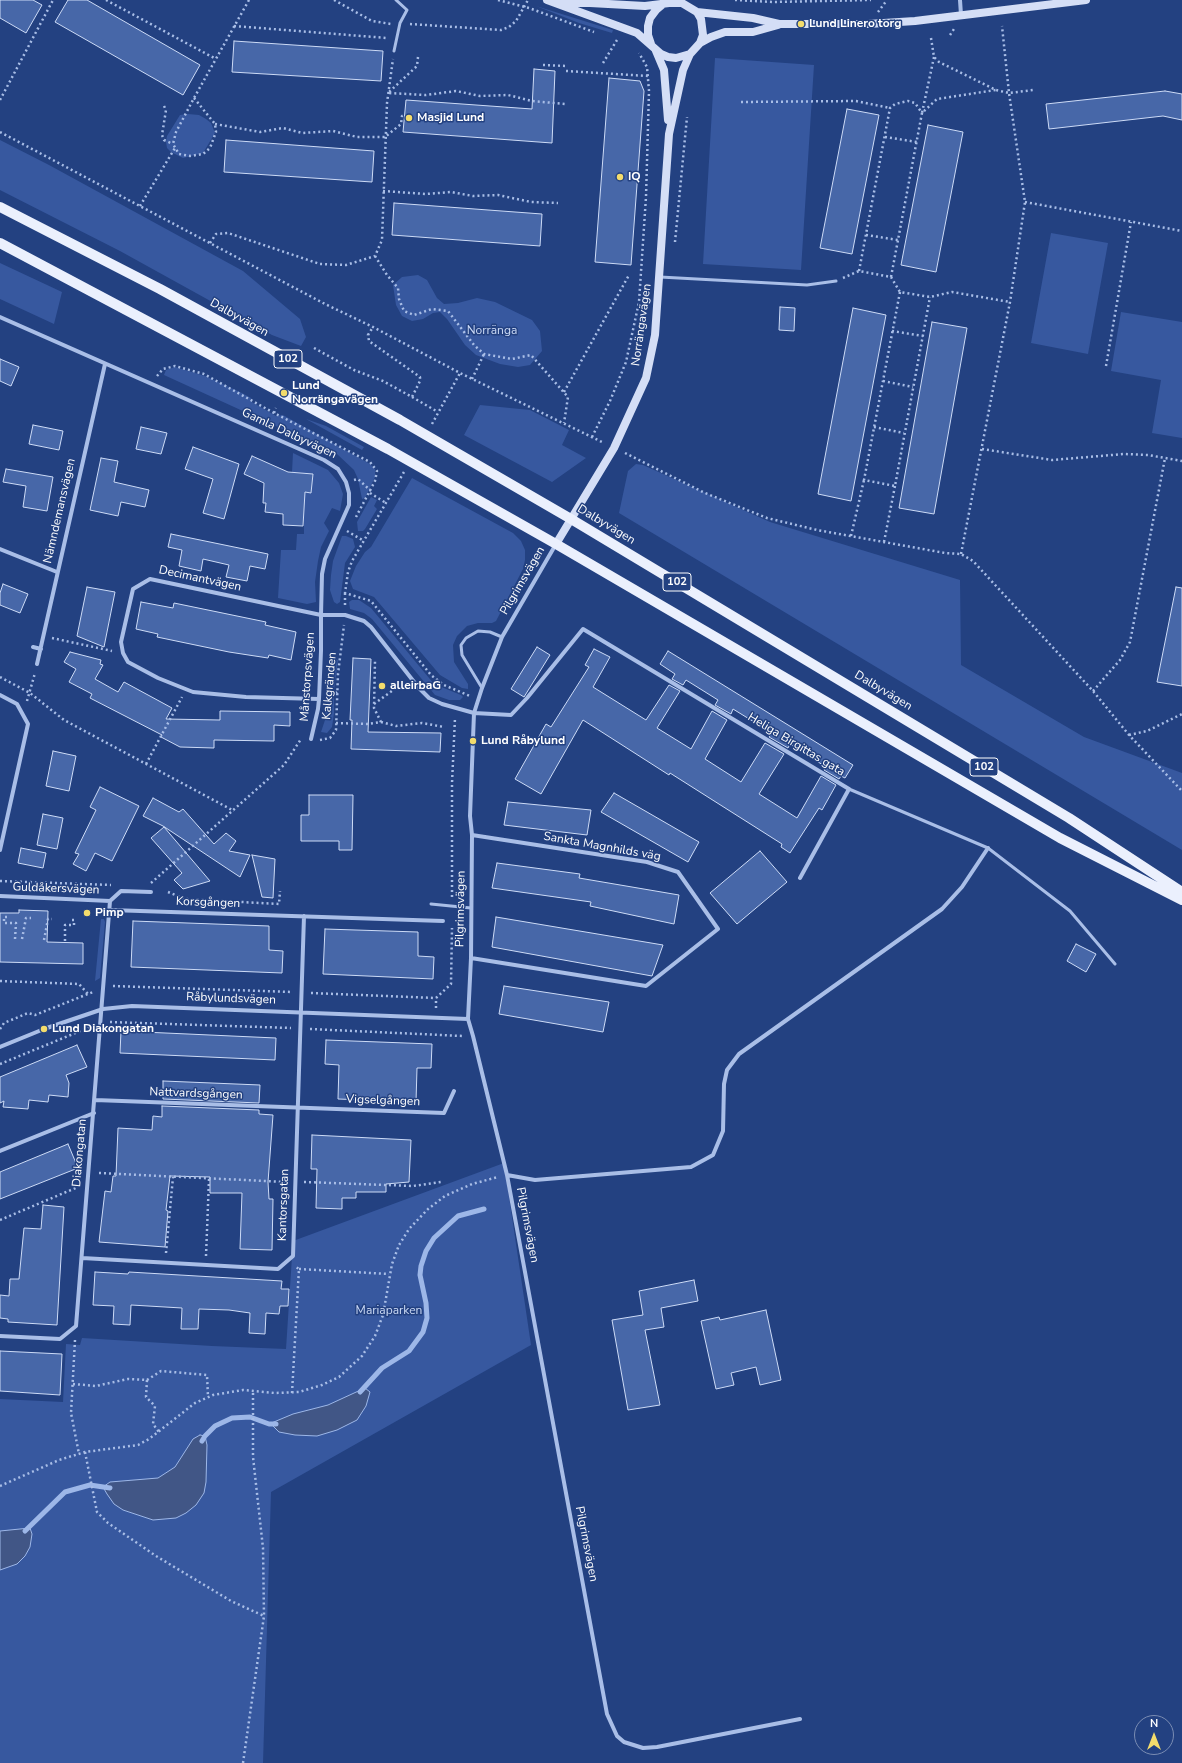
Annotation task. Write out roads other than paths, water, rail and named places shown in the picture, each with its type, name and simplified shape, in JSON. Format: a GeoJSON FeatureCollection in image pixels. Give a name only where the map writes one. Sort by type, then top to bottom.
{"type":"FeatureCollection","features":[{"type":"Feature","properties":{"kind":"main road","name":"Dalbyvägen"},"geometry":{"type":"LineString","coordinates":[[0,207],[160,289],[374,406],[571,519],[1070,818],[1182,892]]}},
{"type":"Feature","properties":{"kind":"main road","name":"102"},"geometry":{"type":"LineString","coordinates":[[0,243],[305,404],[556,544],[1060,838],[1182,900]]}},
{"type":"Feature","properties":{"kind":"street"},"geometry":{"type":"LineString","coordinates":[[547,0],[631,30],[661,54],[676,58],[690,54],[700,43],[725,32],[753,32],[779,24]]}},
{"type":"Feature","properties":{"kind":"street"},"geometry":{"type":"LineString","coordinates":[[960,0],[961,15]]}},
{"type":"Feature","properties":{"kind":"street"},"geometry":{"type":"LineString","coordinates":[[697,12],[753,18],[779,24],[876,24],[915,22],[1086,0]]}},
{"type":"Feature","properties":{"kind":"street"},"geometry":{"type":"LineString","coordinates":[[558,3],[645,6],[663,5],[676,1],[690,6],[697,12],[703,27],[700,43]]}},
{"type":"Feature","properties":{"kind":"street"},"geometry":{"type":"LineString","coordinates":[[653,47],[648,35],[648,26],[650,18],[656,10],[663,5]]}},
{"type":"Feature","properties":{"kind":"street","name":"Norrängavägen"},"geometry":{"type":"LineString","coordinates":[[556,544],[614,448],[646,378],[655,335],[669,134],[664,70],[653,47]]}},
{"type":"Feature","properties":{"kind":"street","name":"Norrängavägen"},"geometry":{"type":"LineString","coordinates":[[669,134],[683,70],[690,54]]}},
{"type":"Feature","properties":{"kind":"street","name":"Gamla Dalbyvägen"},"geometry":{"type":"LineString","coordinates":[[0,317],[324,460],[338,469],[346,482],[349,493],[349,505],[325,559],[322,574],[321,615]]}},
{"type":"Feature","properties":{"kind":"street","name":"Nämndemansvägen"},"geometry":{"type":"LineString","coordinates":[[37,664],[105,364]]}},
{"type":"Feature","properties":{"kind":"street","name":"Pilgrimsvägen"},"geometry":{"type":"LineString","coordinates":[[556,544],[502,637],[482,688],[474,714],[470,816],[472,835],[471,958],[468,1019],[474,1036],[507,1174],[607,1714],[617,1736],[624,1742],[643,1748],[657,1747],[800,1719]]}},
{"type":"Feature","properties":{"kind":"street"},"geometry":{"type":"LineString","coordinates":[[0,549],[57,572]]}},
{"type":"Feature","properties":{"kind":"street","name":"Decimantvägen"},"geometry":{"type":"LineString","coordinates":[[319,699],[246,697],[202,693],[187,690],[158,678],[128,662],[123,653],[121,642],[133,589],[150,579],[321,615]]}},
{"type":"Feature","properties":{"kind":"street"},"geometry":{"type":"LineString","coordinates":[[321,615],[345,615],[357,618],[371,627],[418,687],[429,698],[474,714]]}},
{"type":"Feature","properties":{"kind":"street","name":"Månstorpsvägen"},"geometry":{"type":"LineString","coordinates":[[311,739],[317,718],[319,699],[321,615]]}},
{"type":"Feature","properties":{"kind":"street","name":"Heliga Birgittas gata"},"geometry":{"type":"LineString","coordinates":[[474,714],[511,715],[527,698],[583,628],[850,789]]}},
{"type":"Feature","properties":{"kind":"street"},"geometry":{"type":"LineString","coordinates":[[33,647],[41,649]]}},
{"type":"Feature","properties":{"kind":"street"},"geometry":{"type":"LineString","coordinates":[[0,695],[17,704],[28,724],[0,850]]}},
{"type":"Feature","properties":{"kind":"street"},"geometry":{"type":"LineString","coordinates":[[800,878],[850,789]]}},
{"type":"Feature","properties":{"kind":"street","name":"Sankta Magnhilds väg"},"geometry":{"type":"LineString","coordinates":[[471,958],[646,986],[718,929],[678,872],[647,862],[472,835]]}},
{"type":"Feature","properties":{"kind":"street"},"geometry":{"type":"LineString","coordinates":[[507,1174],[535,1180],[691,1167],[713,1155],[723,1131],[724,1084],[726,1070],[739,1054],[942,909],[962,887],[988,848]]}},
{"type":"Feature","properties":{"kind":"street"},"geometry":{"type":"LineString","coordinates":[[110,901],[121,891],[151,892]]}},
{"type":"Feature","properties":{"kind":"street","name":"Guldåkersvägen"},"geometry":{"type":"LineString","coordinates":[[0,896],[110,901]]}},
{"type":"Feature","properties":{"kind":"street","name":"Diakongatan"},"geometry":{"type":"LineString","coordinates":[[0,1336],[60,1339],[76,1326],[105,988],[110,901]]}},
{"type":"Feature","properties":{"kind":"street","name":"Korsgången"},"geometry":{"type":"LineString","coordinates":[[110,910],[443,921]]}},
{"type":"Feature","properties":{"kind":"street"},"geometry":{"type":"LineString","coordinates":[[301,1012],[304,916]]}},
{"type":"Feature","properties":{"kind":"street","name":"Råbylundsvägen"},"geometry":{"type":"LineString","coordinates":[[0,1047],[44,1029],[103,1008],[132,1006],[468,1019]]}},
{"type":"Feature","properties":{"kind":"street","name":"Kantorsgatan"},"geometry":{"type":"LineString","coordinates":[[82,1258],[278,1269],[292,1256],[301,1012]]}},
{"type":"Feature","properties":{"kind":"street","name":"Vigselgången"},"geometry":{"type":"LineString","coordinates":[[297,1108],[444,1113],[454,1091]]}},
{"type":"Feature","properties":{"kind":"street","name":"Nattvardsgången"},"geometry":{"type":"LineString","coordinates":[[95,1100],[297,1108]]}},
{"type":"Feature","properties":{"kind":"street"},"geometry":{"type":"LineString","coordinates":[[0,1151],[94,1113]]}},
{"type":"Feature","properties":{"kind":"lane"},"geometry":{"type":"LineString","coordinates":[[394,51],[400,23],[407,10],[396,0]]}},
{"type":"Feature","properties":{"kind":"lane"},"geometry":{"type":"LineString","coordinates":[[660,277],[807,285],[836,281]]}},
{"type":"Feature","properties":{"kind":"lane"},"geometry":{"type":"LineString","coordinates":[[482,688],[462,656],[461,646],[466,638],[478,631],[490,632],[502,637]]}},
{"type":"Feature","properties":{"kind":"lane","name":"Heliga Birgittas gata"},"geometry":{"type":"LineString","coordinates":[[850,789],[988,848],[1070,911],[1115,964]]}},
{"type":"Feature","properties":{"kind":"lane"},"geometry":{"type":"LineString","coordinates":[[431,904],[471,908]]}},
{"type":"Feature","properties":{"kind":"waterway"},"geometry":{"type":"LineString","coordinates":[[360,1392],[382,1368],[409,1351],[423,1332],[427,1318],[426,1303],[420,1275],[421,1266],[426,1251],[434,1238],[458,1216],[484,1209]]}},
{"type":"Feature","properties":{"kind":"waterway"},"geometry":{"type":"LineString","coordinates":[[202,1441],[215,1426],[232,1418],[250,1417],[269,1424],[276,1424]]}},
{"type":"Feature","properties":{"kind":"waterway"},"geometry":{"type":"LineString","coordinates":[[25,1531],[65,1492],[90,1485],[110,1488]]}},
{"type":"Feature","properties":{"kind":"place","name":"Lund Linero torg"},"geometry":{"type":"Point","coordinates":[801,24]}},
{"type":"Feature","properties":{"kind":"place","name":"Masjid Lund"},"geometry":{"type":"Point","coordinates":[409,118]}},
{"type":"Feature","properties":{"kind":"place","name":"IQ"},"geometry":{"type":"Point","coordinates":[620,177]}},
{"type":"Feature","properties":{"kind":"place","name":"Lund Norrängavägen"},"geometry":{"type":"Point","coordinates":[284,393]}},
{"type":"Feature","properties":{"kind":"place","name":"alleirbaG"},"geometry":{"type":"Point","coordinates":[382,686]}},
{"type":"Feature","properties":{"kind":"place","name":"Lund Råbylund"},"geometry":{"type":"Point","coordinates":[473,741]}},
{"type":"Feature","properties":{"kind":"place","name":"Pimp"},"geometry":{"type":"Point","coordinates":[87,913]}},
{"type":"Feature","properties":{"kind":"place","name":"Lund Diakongatan"},"geometry":{"type":"Point","coordinates":[44,1029]}},
{"type":"Feature","properties":{"kind":"park label","name":"Norränga"},"geometry":{"type":"Point","coordinates":[492,331]}},
{"type":"Feature","properties":{"kind":"park label","name":"Mariaparken"},"geometry":{"type":"Point","coordinates":[389,1311]}}]}
